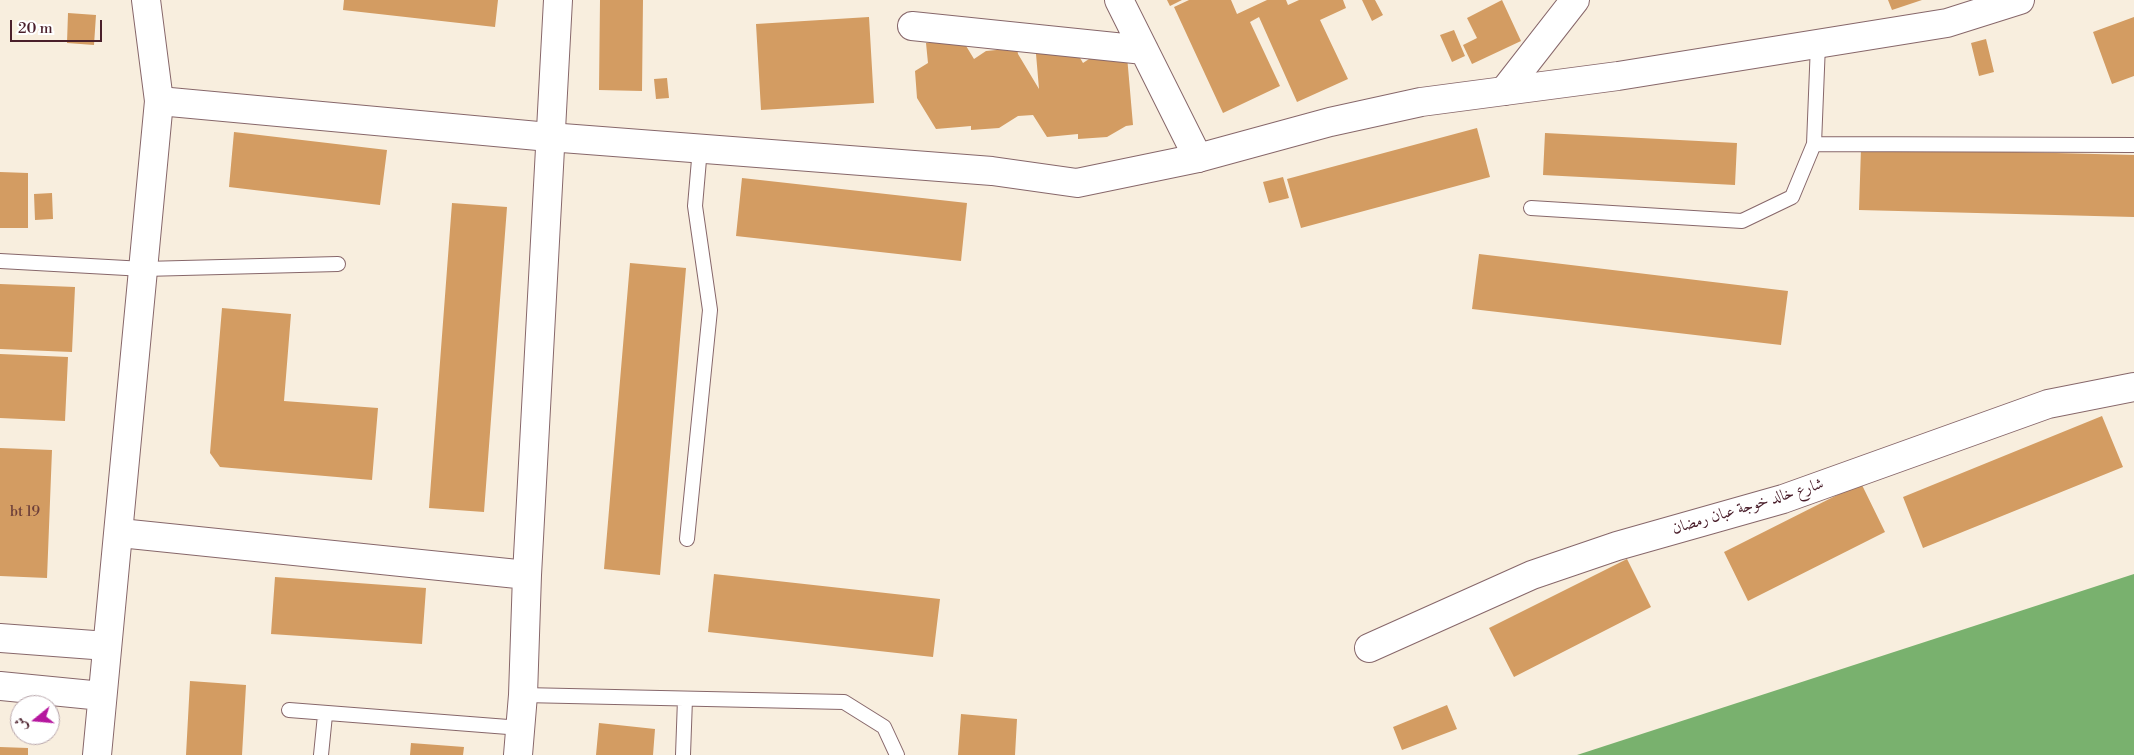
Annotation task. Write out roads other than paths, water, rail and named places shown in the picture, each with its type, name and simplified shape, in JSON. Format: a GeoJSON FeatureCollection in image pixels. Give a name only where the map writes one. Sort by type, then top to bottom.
{"type":"FeatureCollection","features":[{"type":"Feature","properties":{"kind":"street"},"geometry":{"type":"LineString","coordinates":[[97,755],[120,533],[159,101],[146,0]]}},
{"type":"Feature","properties":{"kind":"street"},"geometry":{"type":"LineString","coordinates":[[518,755],[523,695],[527,575],[549,137],[558,0]]}},
{"type":"Feature","properties":{"kind":"street"},"geometry":{"type":"LineString","coordinates":[[1119,0],[1198,158]]}},
{"type":"Feature","properties":{"kind":"street"},"geometry":{"type":"LineString","coordinates":[[1504,91],[1575,0]]}},
{"type":"Feature","properties":{"kind":"street"},"geometry":{"type":"LineString","coordinates":[[159,101],[549,137],[992,171],[1077,183],[1198,158],[1330,122],[1421,102],[1948,23],[2020,0]]}},
{"type":"Feature","properties":{"kind":"street"},"geometry":{"type":"LineString","coordinates":[[912,26],[1144,50]]}},
{"type":"Feature","properties":{"kind":"street","name":"شارع خالد خوجة عبان رمضان"},"geometry":{"type":"LineString","coordinates":[[1369,648],[1532,575],[1609,549],[1783,499],[2048,404],[2134,387]]}},
{"type":"Feature","properties":{"kind":"street"},"geometry":{"type":"LineString","coordinates":[[120,533],[527,575]]}},
{"type":"Feature","properties":{"kind":"street"},"geometry":{"type":"LineString","coordinates":[[0,638],[107,646]]}},
{"type":"Feature","properties":{"kind":"street"},"geometry":{"type":"LineString","coordinates":[[0,686],[102,696]]}},
{"type":"Feature","properties":{"kind":"lane"},"geometry":{"type":"LineString","coordinates":[[1531,208],[1742,220],[1792,197],[1814,144],[1818,44]]}},
{"type":"Feature","properties":{"kind":"lane"},"geometry":{"type":"LineString","coordinates":[[1814,144],[2134,145]]}},
{"type":"Feature","properties":{"kind":"lane"},"geometry":{"type":"LineString","coordinates":[[687,539],[710,310],[695,206],[700,148]]}},
{"type":"Feature","properties":{"kind":"lane"},"geometry":{"type":"LineString","coordinates":[[0,261],[144,269],[338,264]]}},
{"type":"Feature","properties":{"kind":"lane"},"geometry":{"type":"LineString","coordinates":[[523,695],[844,702],[884,727],[897,755]]}},
{"type":"Feature","properties":{"kind":"lane"},"geometry":{"type":"LineString","coordinates":[[683,755],[685,699]]}},
{"type":"Feature","properties":{"kind":"lane"},"geometry":{"type":"LineString","coordinates":[[289,710],[521,728]]}},
{"type":"Feature","properties":{"kind":"lane"},"geometry":{"type":"LineString","coordinates":[[321,755],[325,714]]}}]}
